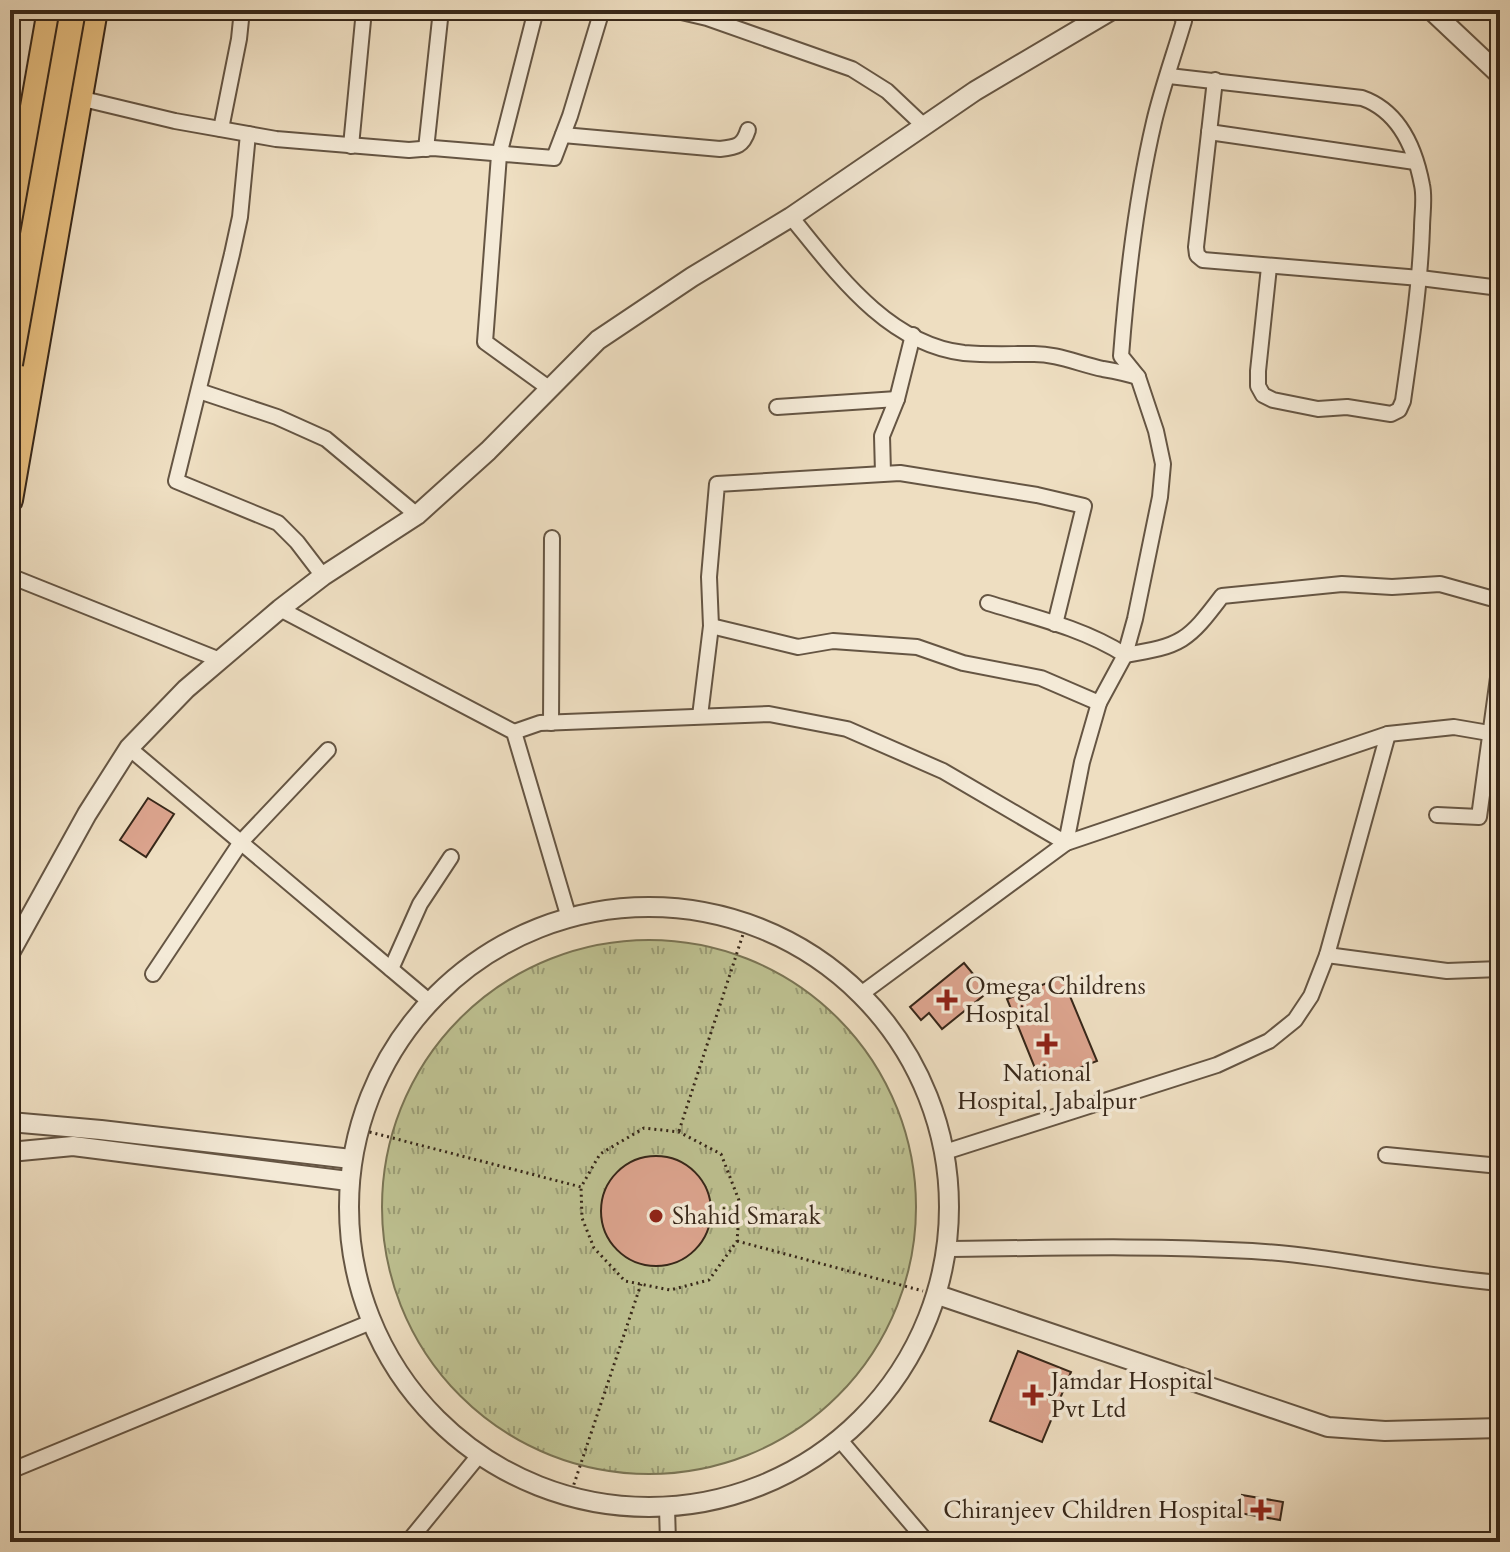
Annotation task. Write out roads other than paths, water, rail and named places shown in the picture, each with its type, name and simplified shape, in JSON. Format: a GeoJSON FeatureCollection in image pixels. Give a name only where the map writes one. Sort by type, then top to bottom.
{"type":"FeatureCollection","features":[{"type":"Feature","properties":{"kind":"main road"},"geometry":{"type":"LineString","coordinates":[[50,10],[12,227],[56,225]]}},
{"type":"Feature","properties":{"kind":"main road"},"geometry":{"type":"LineString","coordinates":[[10,364],[73,10]]}},
{"type":"Feature","properties":{"kind":"main road"},"geometry":{"type":"LineString","coordinates":[[10,500],[95,10]]}},
{"type":"Feature","properties":{"kind":"street"},"geometry":{"type":"LineString","coordinates":[[221,129],[242,10]]}},
{"type":"Feature","properties":{"kind":"street"},"geometry":{"type":"LineString","coordinates":[[351,146],[364,10]]}},
{"type":"Feature","properties":{"kind":"street"},"geometry":{"type":"LineString","coordinates":[[426,149],[441,10]]}},
{"type":"Feature","properties":{"kind":"street"},"geometry":{"type":"LineString","coordinates":[[536,10],[499,155],[485,342],[550,389]]}},
{"type":"Feature","properties":{"kind":"street"},"geometry":{"type":"LineString","coordinates":[[79,98],[248,134],[351,146],[554,158],[602,10]]}},
{"type":"Feature","properties":{"kind":"street"},"geometry":{"type":"LineString","coordinates":[[673,10],[707,18],[852,69],[887,91],[923,125]]}},
{"type":"Feature","properties":{"kind":"street"},"geometry":{"type":"LineString","coordinates":[[10,953],[87,814],[129,748],[186,689],[323,576],[417,515],[488,451],[598,340],[692,277],[791,217],[975,91],[1112,10]]}},
{"type":"Feature","properties":{"kind":"street"},"geometry":{"type":"LineString","coordinates":[[1066,843],[1082,762],[1099,703],[1125,655],[1160,497],[1163,464],[1156,431],[1138,377],[1121,356],[1126,291],[1154,120],[1184,21],[1178,10]]}},
{"type":"Feature","properties":{"kind":"street"},"geometry":{"type":"LineString","coordinates":[[1431,10],[1500,75]]}},
{"type":"Feature","properties":{"kind":"street"},"geometry":{"type":"LineString","coordinates":[[1169,76],[1362,98],[1379,104],[1394,118],[1410,145],[1423,187],[1420,278],[1403,401],[1399,410],[1391,414],[1347,407],[1318,409],[1263,395],[1258,386],[1269,267]]}},
{"type":"Feature","properties":{"kind":"street"},"geometry":{"type":"LineString","coordinates":[[1215,80],[1197,255],[1203,260],[1420,278],[1500,288]]}},
{"type":"Feature","properties":{"kind":"street"},"geometry":{"type":"LineString","coordinates":[[563,135],[720,149],[738,147],[744,142],[748,130]]}},
{"type":"Feature","properties":{"kind":"street"},"geometry":{"type":"LineString","coordinates":[[1209,132],[1415,162]]}},
{"type":"Feature","properties":{"kind":"street"},"geometry":{"type":"LineString","coordinates":[[248,134],[240,217],[176,481],[278,523],[323,576]]}},
{"type":"Feature","properties":{"kind":"street"},"geometry":{"type":"LineString","coordinates":[[791,217],[860,299],[913,335],[960,353],[1032,354],[1138,377]]}},
{"type":"Feature","properties":{"kind":"street"},"geometry":{"type":"LineString","coordinates":[[883,473],[882,436],[897,399],[913,335]]}},
{"type":"Feature","properties":{"kind":"street"},"geometry":{"type":"LineString","coordinates":[[199,391],[277,417],[326,439],[417,515]]}},
{"type":"Feature","properties":{"kind":"street"},"geometry":{"type":"LineString","coordinates":[[777,407],[897,399]]}},
{"type":"Feature","properties":{"kind":"street"},"geometry":{"type":"LineString","coordinates":[[700,716],[711,626],[709,577],[717,484],[883,473],[924,476],[1023,492],[1084,506],[1055,624]]}},
{"type":"Feature","properties":{"kind":"street"},"geometry":{"type":"LineString","coordinates":[[551,723],[552,538]]}},
{"type":"Feature","properties":{"kind":"street"},"geometry":{"type":"LineString","coordinates":[[10,576],[220,660]]}},
{"type":"Feature","properties":{"kind":"street"},"geometry":{"type":"LineString","coordinates":[[988,603],[1113,646],[1125,655],[1154,650],[1183,640],[1198,628],[1222,596],[1342,584],[1392,587],[1440,584],[1500,598]]}},
{"type":"Feature","properties":{"kind":"street"},"geometry":{"type":"LineString","coordinates":[[280,609],[514,732],[569,918]]}},
{"type":"Feature","properties":{"kind":"street"},"geometry":{"type":"LineString","coordinates":[[711,626],[798,647],[833,641],[917,647],[963,663],[1041,678],[1099,703]]}},
{"type":"Feature","properties":{"kind":"street"},"geometry":{"type":"LineString","coordinates":[[1437,815],[1479,817],[1492,743],[1500,663]]}},
{"type":"Feature","properties":{"kind":"street"},"geometry":{"type":"LineString","coordinates":[[514,732],[540,723],[769,714],[847,729],[943,771],[1066,843]]}},
{"type":"Feature","properties":{"kind":"street"},"geometry":{"type":"LineString","coordinates":[[861,994],[1066,843],[1388,734],[1454,727],[1492,743]]}},
{"type":"Feature","properties":{"kind":"street"},"geometry":{"type":"LineString","coordinates":[[945,1152],[1217,1065],[1269,1041],[1295,1020],[1311,996],[1327,955],[1388,734]]}},
{"type":"Feature","properties":{"kind":"street"},"geometry":{"type":"LineString","coordinates":[[129,748],[430,1002]]}},
{"type":"Feature","properties":{"kind":"street"},"geometry":{"type":"LineString","coordinates":[[153,974],[241,842],[328,750]]}},
{"type":"Feature","properties":{"kind":"street"},"geometry":{"type":"LineString","coordinates":[[391,969],[420,904],[451,857]]}},
{"type":"Feature","properties":{"kind":"street"},"geometry":{"type":"LineString","coordinates":[[670,906],[747,922],[816,956],[875,1006],[919,1070],[945,1143],[951,1220],[938,1295],[915,1350],[882,1399],[840,1440],[759,1488],[667,1508],[580,1501],[499,1469],[430,1416],[379,1345],[351,1263],[348,1181],[351,1159],[365,1101],[401,1033],[454,976],[519,934],[569,918],[593,911],[670,906]]}},
{"type":"Feature","properties":{"kind":"street"},"geometry":{"type":"LineString","coordinates":[[1327,955],[1447,971],[1500,969]]}},
{"type":"Feature","properties":{"kind":"street"},"geometry":{"type":"LineString","coordinates":[[10,1122],[351,1159]]}},
{"type":"Feature","properties":{"kind":"street"},"geometry":{"type":"LineString","coordinates":[[10,1152],[73,1146],[348,1181]]}},
{"type":"Feature","properties":{"kind":"street"},"geometry":{"type":"LineString","coordinates":[[1386,1155],[1500,1166]]}},
{"type":"Feature","properties":{"kind":"street"},"geometry":{"type":"LineString","coordinates":[[946,1249],[1252,1251],[1341,1260],[1500,1283]]}},
{"type":"Feature","properties":{"kind":"street"},"geometry":{"type":"LineString","coordinates":[[938,1295],[1328,1427],[1385,1431],[1500,1428]]}},
{"type":"Feature","properties":{"kind":"street"},"geometry":{"type":"LineString","coordinates":[[10,1471],[371,1322]]}},
{"type":"Feature","properties":{"kind":"street"},"geometry":{"type":"LineString","coordinates":[[840,1440],[927,1542]]}},
{"type":"Feature","properties":{"kind":"street"},"geometry":{"type":"LineString","coordinates":[[408,1542],[480,1454]]}},
{"type":"Feature","properties":{"kind":"street"},"geometry":{"type":"LineString","coordinates":[[667,1508],[668,1542]]}},
{"type":"Feature","properties":{"kind":"place","name":"Omega Childrens Hospital"},"geometry":{"type":"Point","coordinates":[947,1000]}},
{"type":"Feature","properties":{"kind":"place","name":"National Hospital, Jabalpur"},"geometry":{"type":"Point","coordinates":[1047,1044]}},
{"type":"Feature","properties":{"kind":"place","name":"Shahid Smarak"},"geometry":{"type":"Point","coordinates":[656,1216]}},
{"type":"Feature","properties":{"kind":"place","name":"Jamdar Hospital Pvt Ltd"},"geometry":{"type":"Point","coordinates":[1033,1395]}},
{"type":"Feature","properties":{"kind":"place","name":"Chiranjeev Children Hospital"},"geometry":{"type":"Point","coordinates":[1261,1510]}}]}
